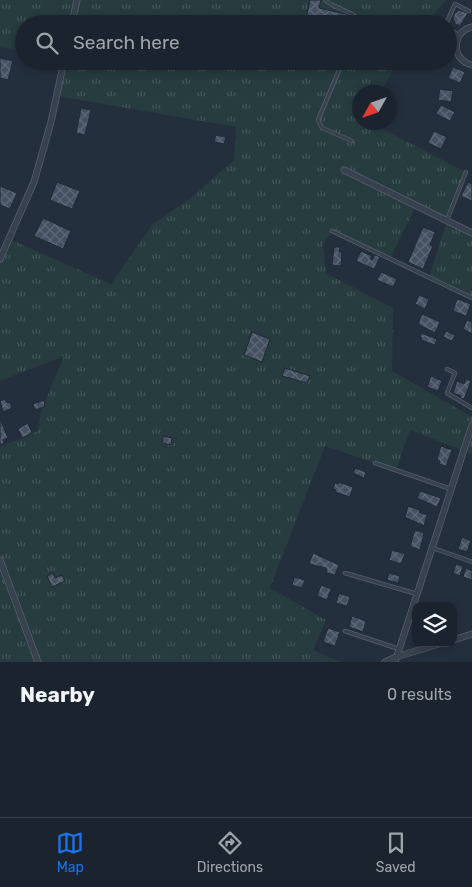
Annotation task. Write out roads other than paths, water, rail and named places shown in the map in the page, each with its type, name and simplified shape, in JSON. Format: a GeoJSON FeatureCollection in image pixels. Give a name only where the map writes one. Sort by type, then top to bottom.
{"type":"FeatureCollection","features":[{"type":"Feature","properties":{"kind":"street"},"geometry":{"type":"LineString","coordinates":[[74,15],[77,0]]}},
{"type":"Feature","properties":{"kind":"street"},"geometry":{"type":"LineString","coordinates":[[457,38],[463,30],[472,27]]}},
{"type":"Feature","properties":{"kind":"street"},"geometry":{"type":"LineString","coordinates":[[457,53],[463,62],[472,65]]}},
{"type":"Feature","properties":{"kind":"street"},"geometry":{"type":"LineString","coordinates":[[0,259],[34,182],[51,122],[62,70]]}},
{"type":"Feature","properties":{"kind":"street"},"geometry":{"type":"LineString","coordinates":[[344,170],[472,233]]}},
{"type":"Feature","properties":{"kind":"street"},"geometry":{"type":"LineString","coordinates":[[396,660],[472,425]]}},
{"type":"Feature","properties":{"kind":"street"},"geometry":{"type":"LineString","coordinates":[[0,560],[38,662]]}},
{"type":"Feature","properties":{"kind":"street"},"geometry":{"type":"LineString","coordinates":[[457,639],[472,634]]}},
{"type":"Feature","properties":{"kind":"street"},"geometry":{"type":"LineString","coordinates":[[385,662],[431,647]]}},
{"type":"Feature","properties":{"kind":"lane"},"geometry":{"type":"LineString","coordinates":[[325,0],[352,15]]}},
{"type":"Feature","properties":{"kind":"lane"},"geometry":{"type":"LineString","coordinates":[[450,15],[455,4],[469,11]]}},
{"type":"Feature","properties":{"kind":"lane"},"geometry":{"type":"LineString","coordinates":[[339,70],[318,123],[326,130],[352,141]]}},
{"type":"Feature","properties":{"kind":"lane"},"geometry":{"type":"LineString","coordinates":[[447,221],[466,172]]}},
{"type":"Feature","properties":{"kind":"lane"},"geometry":{"type":"LineString","coordinates":[[332,231],[472,298]]}},
{"type":"Feature","properties":{"kind":"lane"},"geometry":{"type":"LineString","coordinates":[[447,369],[455,372],[447,393],[472,408]]}},
{"type":"Feature","properties":{"kind":"lane"},"geometry":{"type":"LineString","coordinates":[[375,464],[451,489]]}},
{"type":"Feature","properties":{"kind":"lane"},"geometry":{"type":"LineString","coordinates":[[432,548],[472,562]]}},
{"type":"Feature","properties":{"kind":"lane"},"geometry":{"type":"LineString","coordinates":[[344,573],[417,594]]}},
{"type":"Feature","properties":{"kind":"lane"},"geometry":{"type":"LineString","coordinates":[[345,631],[399,649]]}}]}
